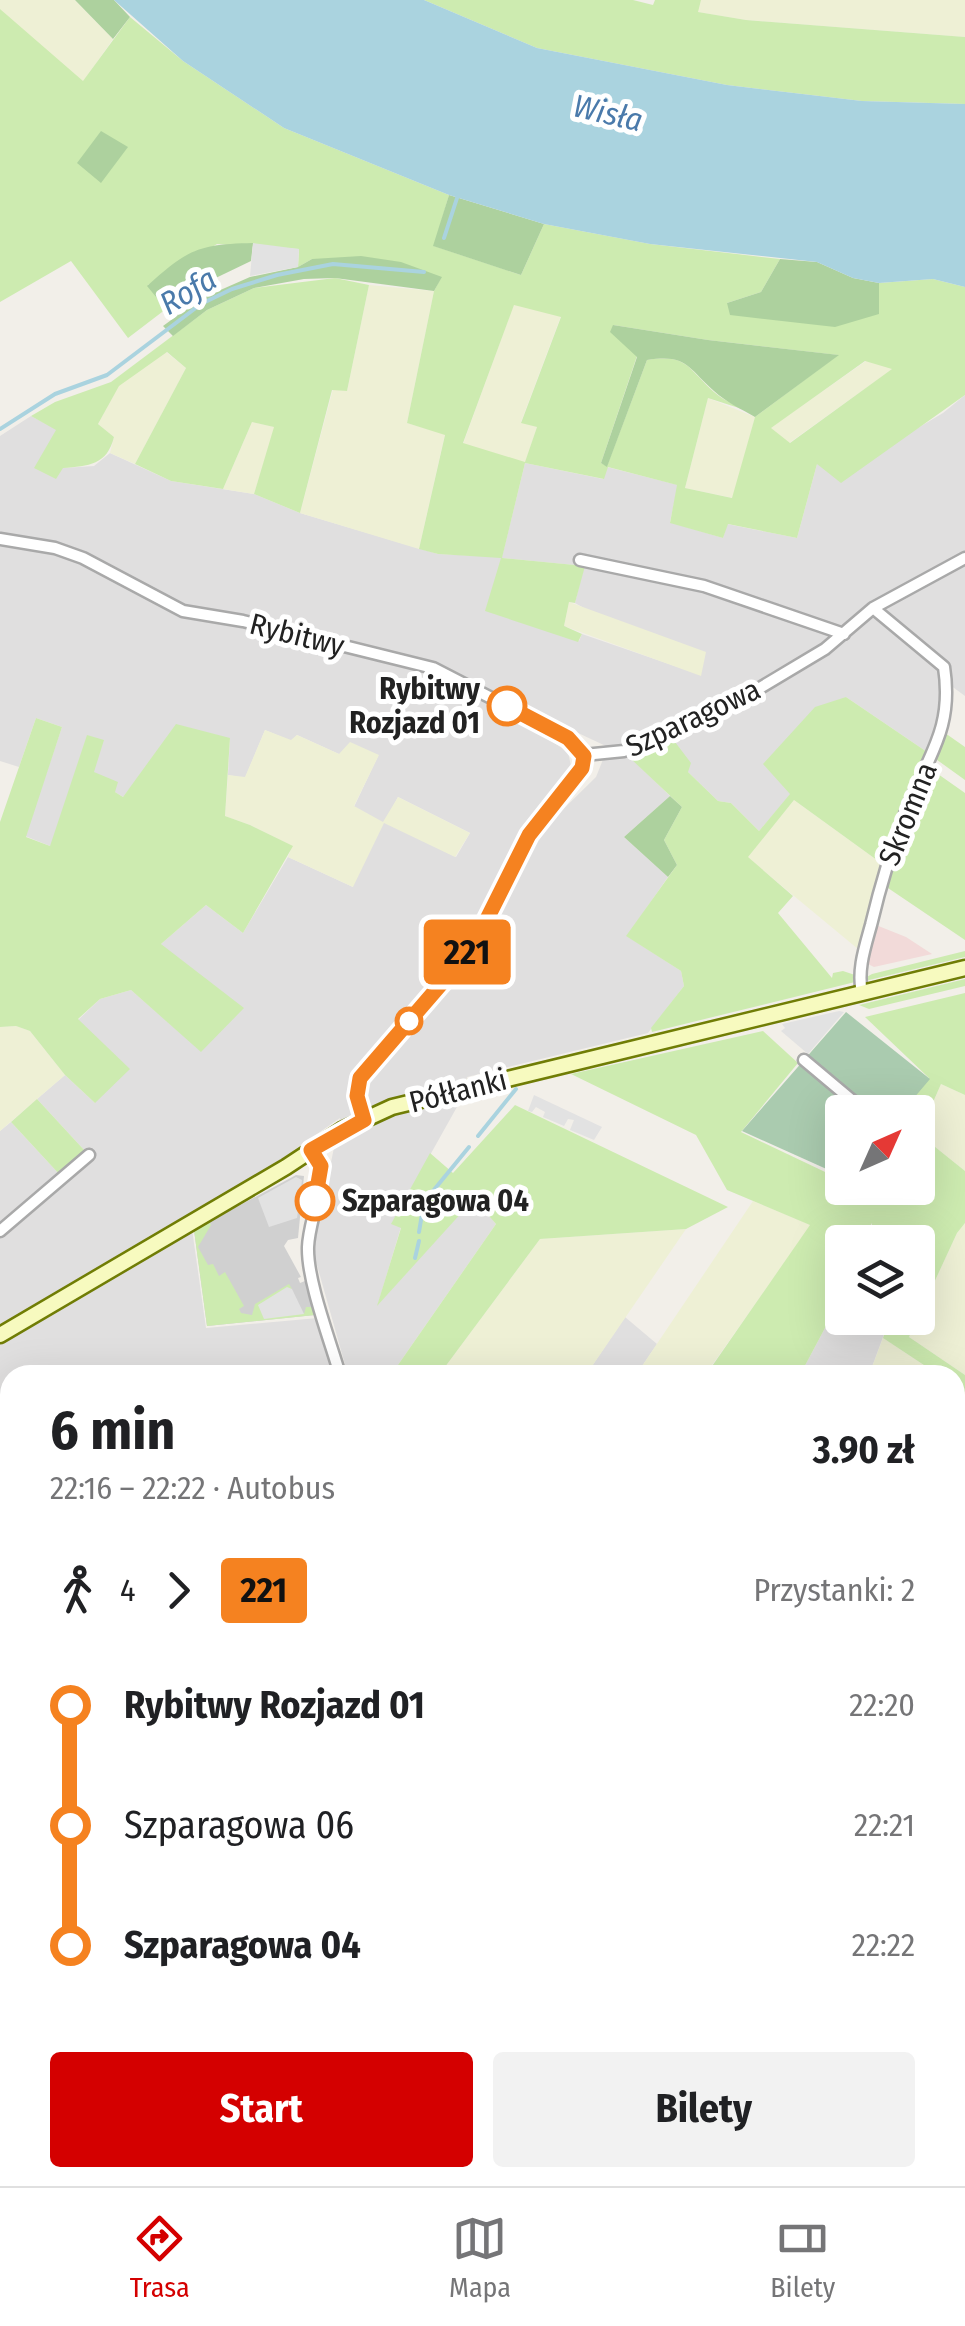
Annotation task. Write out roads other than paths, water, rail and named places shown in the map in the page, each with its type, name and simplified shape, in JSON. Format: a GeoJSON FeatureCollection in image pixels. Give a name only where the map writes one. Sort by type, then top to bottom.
{"type":"FeatureCollection","features":[{"type":"Feature","properties":{"kind":"street","name":"Rybitwy"},"geometry":{"type":"LineString","coordinates":[[0,539],[55,548],[83,558],[183,610],[433,668],[562,735],[577,745],[584,756]]}},
{"type":"Feature","properties":{"kind":"street","name":"Szparagowa"},"geometry":{"type":"LineString","coordinates":[[364,1120],[357,1096],[360,1078],[460,962],[487,919],[529,835],[578,776],[584,756],[624,752],[692,725],[825,650],[874,608],[965,558]]}},
{"type":"Feature","properties":{"kind":"street"},"geometry":{"type":"LineString","coordinates":[[580,560],[704,586],[844,634]]}},
{"type":"Feature","properties":{"kind":"street","name":"Skromna"},"geometry":{"type":"LineString","coordinates":[[862,993],[859,973],[884,871],[947,713],[948,696],[944,668],[874,608]]}},
{"type":"Feature","properties":{"kind":"street","name":"Półłanki"},"geometry":{"type":"LineString","coordinates":[[0,1335],[311,1150],[392,1107],[965,968]]}},
{"type":"Feature","properties":{"kind":"street"},"geometry":{"type":"LineString","coordinates":[[804,1060],[846,1095]]}},
{"type":"Feature","properties":{"kind":"street"},"geometry":{"type":"LineString","coordinates":[[311,1150],[321,1169],[308,1259],[337,1365]]}},
{"type":"Feature","properties":{"kind":"street"},"geometry":{"type":"LineString","coordinates":[[0,1231],[89,1155]]}},
{"type":"Feature","properties":{"kind":"water","name":"Wisła"},"geometry":{"type":"Polygon","coordinates":[[[114,0],[424,0],[537,48],[727,85],[862,101],[965,104],[965,287],[933,279],[879,283],[853,278],[817,262],[650,244],[544,224],[449,195],[284,128],[183,61],[114,0]]]}},
{"type":"Feature","properties":{"kind":"waterway","name":"Rofa"},"geometry":{"type":"LineString","coordinates":[[444,238],[458,195]]}},
{"type":"Feature","properties":{"kind":"waterway","name":"Rofa"},"geometry":{"type":"LineString","coordinates":[[0,429],[55,394],[107,375],[201,304],[232,289],[333,264],[424,272]]}},
{"type":"Feature","properties":{"kind":"waterway"},"geometry":{"type":"LineString","coordinates":[[478,1136],[516,1089]]}},
{"type":"Feature","properties":{"kind":"waterway"},"geometry":{"type":"LineString","coordinates":[[419,1232],[424,1202],[469,1147]]}},
{"type":"Feature","properties":{"kind":"waterway"},"geometry":{"type":"LineString","coordinates":[[415,1258],[419,1241]]}},
{"type":"Feature","properties":{"kind":"place","name":"Rybitwy Rozjazd 01"},"geometry":{"type":"Point","coordinates":[507,706]}},
{"type":"Feature","properties":{"kind":"place","name":"Szparagowa 04"},"geometry":{"type":"Point","coordinates":[315,1201]}}]}
